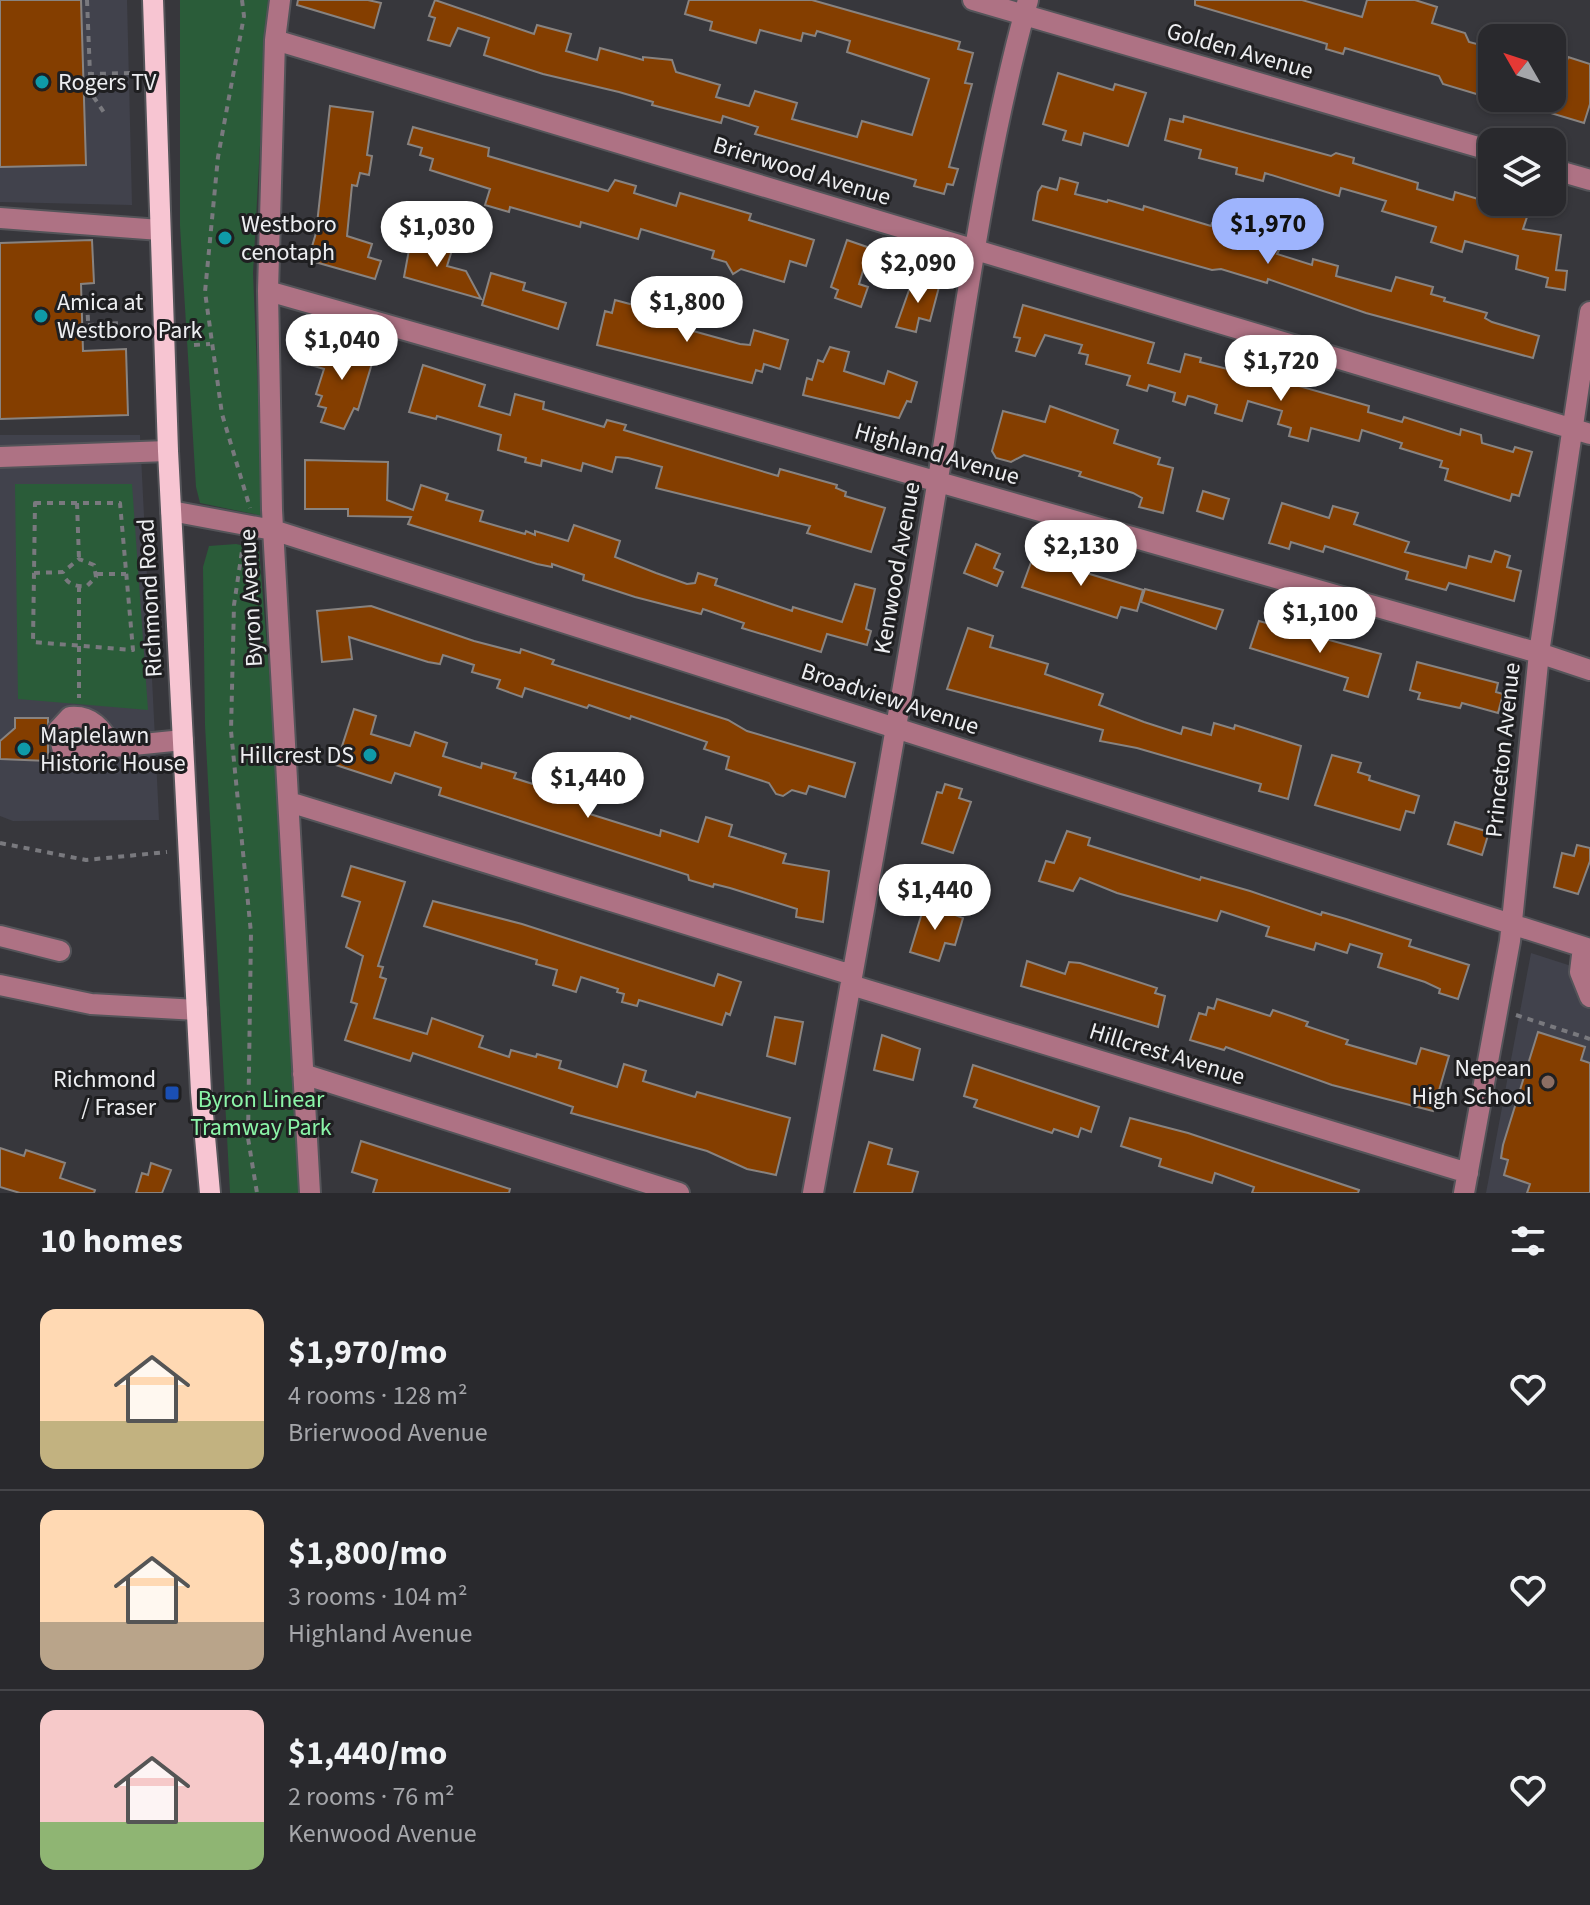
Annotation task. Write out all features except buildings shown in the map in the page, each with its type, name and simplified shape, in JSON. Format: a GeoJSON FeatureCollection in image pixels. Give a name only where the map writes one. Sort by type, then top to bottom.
{"type":"FeatureCollection","features":[{"type":"Feature","properties":{"kind":"main road","name":"Richmond Road"},"geometry":{"type":"LineString","coordinates":[[153,0],[168,451],[197,1010],[210,1193]]}},
{"type":"Feature","properties":{"kind":"street","name":"Byron Avenue"},"geometry":{"type":"LineString","coordinates":[[280,0],[275,40],[268,291],[273,530],[310,1193]]}},
{"type":"Feature","properties":{"kind":"street","name":"Golden Avenue"},"geometry":{"type":"LineString","coordinates":[[973,0],[1026,7],[1478,147]]}},
{"type":"Feature","properties":{"kind":"street","name":"Kenwood Avenue"},"geometry":{"type":"LineString","coordinates":[[813,1193],[896,729],[974,249],[998,125],[1026,7]]}},
{"type":"Feature","properties":{"kind":"street","name":"Brierwood Avenue"},"geometry":{"type":"LineString","coordinates":[[275,40],[1582,431]]}},
{"type":"Feature","properties":{"kind":"street"},"geometry":{"type":"LineString","coordinates":[[1566,173],[1590,180]]}},
{"type":"Feature","properties":{"kind":"street"},"geometry":{"type":"LineString","coordinates":[[0,218],[160,230]]}},
{"type":"Feature","properties":{"kind":"street","name":"Highland Avenue"},"geometry":{"type":"LineString","coordinates":[[268,291],[1590,670]]}},
{"type":"Feature","properties":{"kind":"street","name":"Princeton Avenue"},"geometry":{"type":"LineString","coordinates":[[1466,1183],[1512,923],[1539,653],[1582,431],[1590,312]]}},
{"type":"Feature","properties":{"kind":"street"},"geometry":{"type":"LineString","coordinates":[[0,457],[168,451]]}},
{"type":"Feature","properties":{"kind":"street","name":"Broadview Avenue"},"geometry":{"type":"LineString","coordinates":[[171,511],[273,530],[1586,948]]}},
{"type":"Feature","properties":{"kind":"street"},"geometry":{"type":"LineString","coordinates":[[113,747],[97,724],[79,716],[66,719],[58,730],[63,751],[76,757],[113,747],[183,740]]}},
{"type":"Feature","properties":{"kind":"street","name":"Hillcrest Avenue"},"geometry":{"type":"LineString","coordinates":[[289,802],[851,980],[1466,1183]]}},
{"type":"Feature","properties":{"kind":"street"},"geometry":{"type":"LineString","coordinates":[[0,936],[60,951]]}},
{"type":"Feature","properties":{"kind":"street"},"geometry":{"type":"LineString","coordinates":[[1586,948],[1580,972],[1590,997]]}},
{"type":"Feature","properties":{"kind":"street"},"geometry":{"type":"LineString","coordinates":[[0,985],[91,1004],[197,1010]]}},
{"type":"Feature","properties":{"kind":"street"},"geometry":{"type":"LineString","coordinates":[[303,1074],[679,1193]]}},
{"type":"Feature","properties":{"kind":"path"},"geometry":{"type":"LineString","coordinates":[[87,0],[89,90],[105,114]]}},
{"type":"Feature","properties":{"kind":"path"},"geometry":{"type":"LineString","coordinates":[[242,0],[244,16],[208,228],[205,292],[222,414],[244,494],[250,504],[250,544],[242,551],[234,605],[231,731],[251,933],[248,1138],[257,1193]]}},
{"type":"Feature","properties":{"kind":"path"},"geometry":{"type":"LineString","coordinates":[[90,74],[134,73]]}},
{"type":"Feature","properties":{"kind":"path"},"geometry":{"type":"LineString","coordinates":[[87,303],[89,337],[143,334]]}},
{"type":"Feature","properties":{"kind":"path"},"geometry":{"type":"LineString","coordinates":[[88,325],[120,323],[121,335]]}},
{"type":"Feature","properties":{"kind":"path"},"geometry":{"type":"LineString","coordinates":[[194,345],[210,344]]}},
{"type":"Feature","properties":{"kind":"path"},"geometry":{"type":"LineString","coordinates":[[35,503],[77,503],[120,503],[133,650],[33,642],[35,503]]}},
{"type":"Feature","properties":{"kind":"path"},"geometry":{"type":"LineString","coordinates":[[77,503],[79,559]]}},
{"type":"Feature","properties":{"kind":"path"},"geometry":{"type":"LineString","coordinates":[[34,573],[63,572],[79,559]]}},
{"type":"Feature","properties":{"kind":"path"},"geometry":{"type":"LineString","coordinates":[[79,559],[90,562],[96,574]]}},
{"type":"Feature","properties":{"kind":"path"},"geometry":{"type":"LineString","coordinates":[[63,572],[70,583],[79,586],[90,584],[96,574]]}},
{"type":"Feature","properties":{"kind":"path"},"geometry":{"type":"LineString","coordinates":[[96,574],[126,574]]}},
{"type":"Feature","properties":{"kind":"path"},"geometry":{"type":"LineString","coordinates":[[79,586],[79,716]]}},
{"type":"Feature","properties":{"kind":"path"},"geometry":{"type":"LineString","coordinates":[[0,843],[86,860],[167,852]]}},
{"type":"Feature","properties":{"kind":"path"},"geometry":{"type":"LineString","coordinates":[[1513,1015],[1590,1039]]}},
{"type":"Feature","properties":{"kind":"shaded area"},"geometry":{"type":"Polygon","coordinates":[[[0,0],[127,0],[132,205],[0,202],[0,0]]]}},
{"type":"Feature","properties":{"kind":"shaded area"},"geometry":{"type":"Polygon","coordinates":[[[0,435],[140,435],[159,820],[13,821],[0,816],[0,435]]]}},
{"type":"Feature","properties":{"kind":"shaded area","name":"Nepean High School"},"geometry":{"type":"Polygon","coordinates":[[[1531,953],[1590,972],[1590,1193],[1486,1193],[1531,953]]]}},
{"type":"Feature","properties":{"kind":"green space"},"geometry":{"type":"Polygon","coordinates":[[[180,0],[268,0],[253,273],[263,516],[200,503],[196,487],[180,226],[180,0]]]}},
{"type":"Feature","properties":{"kind":"green space"},"geometry":{"type":"Polygon","coordinates":[[[15,484],[132,484],[148,710],[18,699],[15,484]]]}},
{"type":"Feature","properties":{"kind":"green space","name":"Byron Linear Tramway Park"},"geometry":{"type":"Polygon","coordinates":[[[236,544],[259,549],[279,792],[300,1193],[230,1193],[205,725],[203,567],[209,546],[236,544]]]}},
{"type":"Feature","properties":{"kind":"place","name":"Rogers TV"},"geometry":{"type":"Point","coordinates":[42,82]}},
{"type":"Feature","properties":{"kind":"place","name":"Westboro cenotaph"},"geometry":{"type":"Point","coordinates":[225,238]}},
{"type":"Feature","properties":{"kind":"place","name":"Amica at Westboro Park"},"geometry":{"type":"Point","coordinates":[41,316]}},
{"type":"Feature","properties":{"kind":"place","name":"Maplelawn Historic House"},"geometry":{"type":"Point","coordinates":[24,749]}},
{"type":"Feature","properties":{"kind":"place","name":"Hillcrest DS"},"geometry":{"type":"Point","coordinates":[370,755]}},
{"type":"Feature","properties":{"kind":"place","name":"Nepean High School"},"geometry":{"type":"Point","coordinates":[1548,1082]}},
{"type":"Feature","properties":{"kind":"place","name":"Richmond / Fraser"},"geometry":{"type":"Point","coordinates":[172,1093]}}]}
